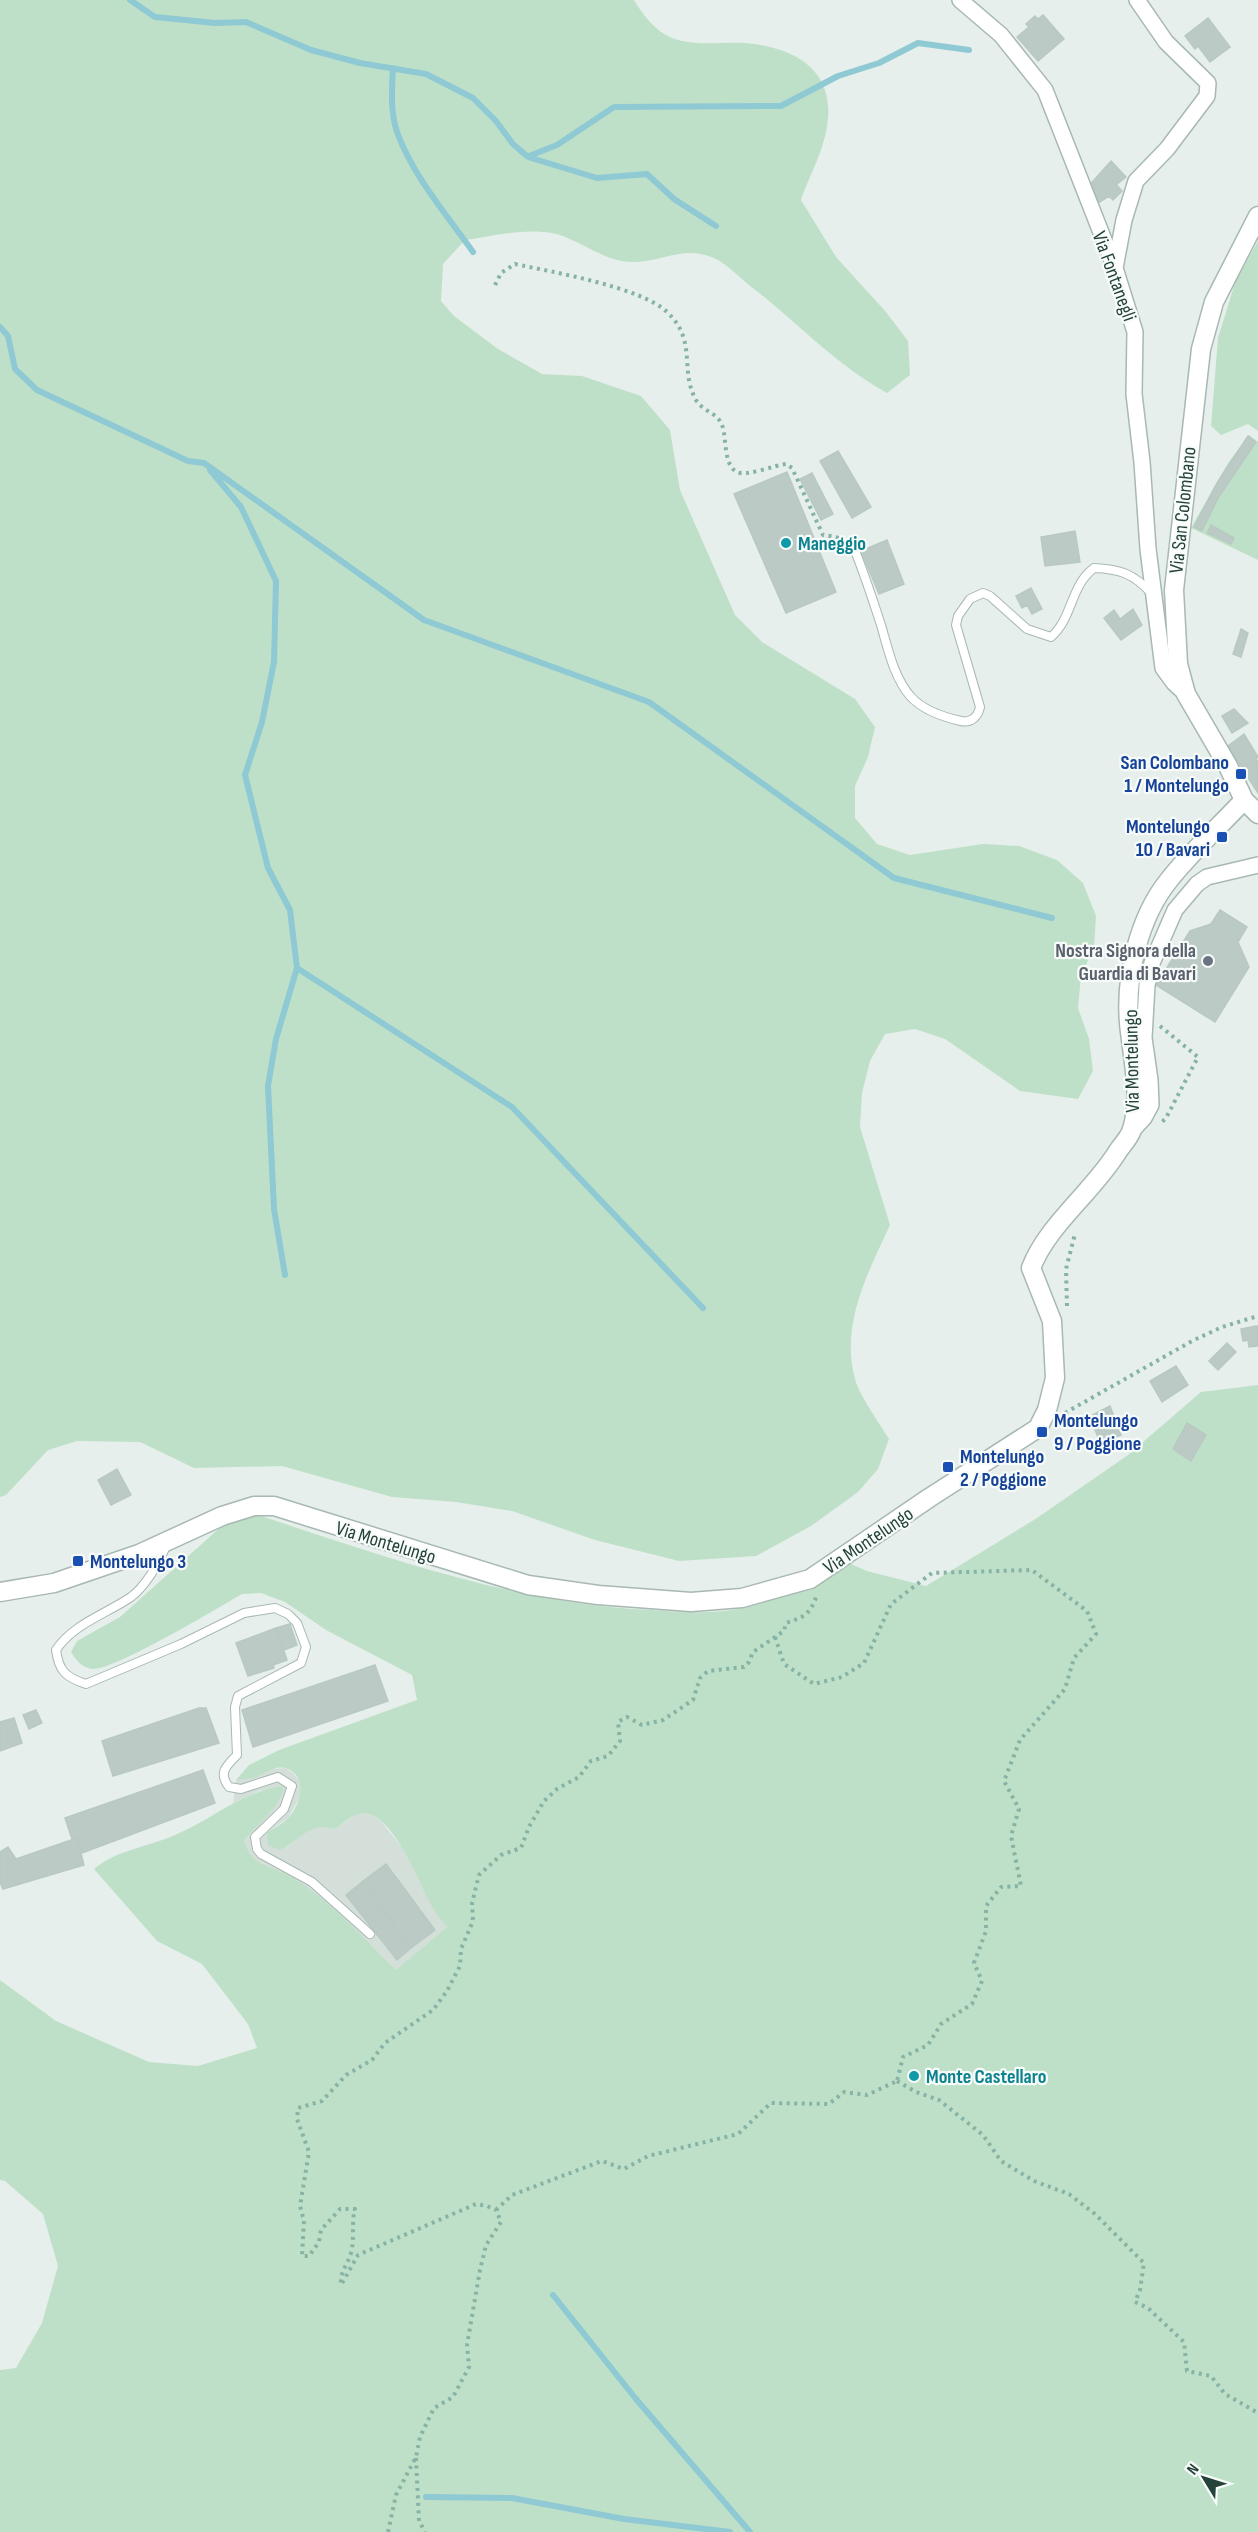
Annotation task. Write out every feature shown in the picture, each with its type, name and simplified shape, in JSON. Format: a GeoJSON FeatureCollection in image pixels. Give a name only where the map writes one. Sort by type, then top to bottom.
{"type":"FeatureCollection","features":[{"type":"Feature","properties":{"kind":"street","name":"Via Fontanegli"},"geometry":{"type":"LineString","coordinates":[[960,0],[1001,35],[1045,90],[1115,268],[1136,332],[1134,394],[1142,462],[1148,549],[1156,597],[1163,668],[1186,694]]}},
{"type":"Feature","properties":{"kind":"street"},"geometry":{"type":"LineString","coordinates":[[1115,268],[1124,220],[1136,181],[1167,150],[1207,96],[1208,83],[1166,42],[1137,0]]}},
{"type":"Feature","properties":{"kind":"street","name":"Via San Colombano"},"geometry":{"type":"LineString","coordinates":[[1258,216],[1214,302],[1201,349],[1174,590],[1178,664],[1186,694],[1228,766],[1244,800],[1258,814]]}},
{"type":"Feature","properties":{"kind":"street","name":"Via Montelungo"},"geometry":{"type":"LineString","coordinates":[[0,1592],[54,1583],[139,1554],[222,1516],[254,1506],[274,1506],[528,1586],[691,1602],[742,1598],[810,1579],[929,1498],[1038,1428],[1047,1410],[1055,1378],[1052,1321],[1031,1268],[1039,1248],[1088,1193],[1131,1132],[1136,1100],[1128,1012],[1130,985],[1139,939],[1154,902],[1168,880],[1244,800]]}},
{"type":"Feature","properties":{"kind":"street"},"geometry":{"type":"LineString","coordinates":[[1131,1132],[1144,1118],[1151,1105],[1144,1038],[1146,985],[1152,963],[1175,910],[1197,884],[1207,877],[1258,865]]}},
{"type":"Feature","properties":{"kind":"lane"},"geometry":{"type":"LineString","coordinates":[[853,546],[865,574],[895,671],[912,698],[935,714],[965,722],[979,714],[980,707],[956,625],[963,606],[975,595],[982,593],[990,596],[1027,629],[1051,637],[1059,630],[1079,583],[1095,568],[1125,571],[1140,581],[1156,597]]}},
{"type":"Feature","properties":{"kind":"lane"},"geometry":{"type":"LineString","coordinates":[[169,1540],[157,1566],[133,1595],[65,1636],[56,1650],[59,1666],[71,1679],[86,1683],[181,1644],[244,1613],[276,1608],[288,1614],[297,1623],[306,1647],[302,1663],[238,1696],[235,1707],[237,1755],[223,1770],[222,1776],[229,1787],[241,1789],[278,1777],[292,1786],[284,1809],[255,1837],[257,1849],[261,1854],[312,1882],[370,1934]]}},
{"type":"Feature","properties":{"kind":"path"},"geometry":{"type":"LineString","coordinates":[[495,285],[501,273],[515,264],[630,291],[660,307],[674,320],[685,337],[691,386],[697,402],[718,418],[722,425],[726,451],[732,467],[737,472],[745,474],[786,464],[792,468],[823,535],[836,537],[853,546]]}},
{"type":"Feature","properties":{"kind":"path"},"geometry":{"type":"LineString","coordinates":[[1146,1016],[1198,1057],[1166,1118],[1158,1126]]}},
{"type":"Feature","properties":{"kind":"path"},"geometry":{"type":"LineString","coordinates":[[1066,1311],[1066,1269],[1071,1245],[1079,1226]]}},
{"type":"Feature","properties":{"kind":"path"},"geometry":{"type":"LineString","coordinates":[[1061,1407],[1058,1417],[1192,1341],[1258,1316]]}},
{"type":"Feature","properties":{"kind":"path"},"geometry":{"type":"LineString","coordinates":[[775,1637],[784,1664],[814,1684],[824,1682],[842,1677],[864,1663],[891,1604],[932,1573],[1032,1570],[1087,1611],[1096,1634],[1074,1658],[1065,1689],[1020,1740],[1004,1781],[1019,1809],[1011,1836],[1021,1886],[1001,1887],[986,1906],[986,1931],[974,1963],[982,1981],[972,2004],[941,2024],[928,2045],[903,2057],[897,2081]]}},
{"type":"Feature","properties":{"kind":"path"},"geometry":{"type":"LineString","coordinates":[[424,2532],[419,2521],[416,2457],[420,2437],[434,2408],[453,2397],[469,2367],[467,2345],[480,2270],[486,2245],[501,2222],[496,2210],[487,2205],[476,2204],[358,2255],[341,2285],[340,2275],[351,2252],[351,2223],[355,2209],[340,2209],[321,2230],[319,2242],[309,2256],[302,2256],[304,2222],[300,2206],[309,2152],[297,2120],[298,2109],[321,2101],[346,2075],[372,2060],[386,2043],[433,2010],[447,1991],[460,1966],[460,1949],[473,1921],[472,1904],[479,1875],[501,1855],[521,1848],[529,1827],[544,1801],[579,1777],[591,1761],[608,1756],[620,1741],[618,1722],[627,1717],[642,1725],[663,1720],[693,1700],[700,1678],[708,1671],[744,1667],[753,1652],[784,1631],[786,1623],[802,1618],[812,1608],[817,1594],[810,1579]]}},
{"type":"Feature","properties":{"kind":"path"},"geometry":{"type":"LineString","coordinates":[[496,2210],[512,2195],[602,2161],[624,2169],[648,2156],[738,2134],[771,2103],[829,2104],[844,2092],[867,2095],[897,2081]]}},
{"type":"Feature","properties":{"kind":"path"},"geometry":{"type":"LineString","coordinates":[[897,2081],[916,2092],[939,2100],[983,2134],[1001,2160],[1034,2181],[1069,2194],[1095,2214],[1144,2263],[1140,2290],[1135,2302],[1148,2308],[1184,2342],[1187,2371],[1211,2376],[1225,2394],[1258,2413]]}},
{"type":"Feature","properties":{"kind":"path"},"geometry":{"type":"LineString","coordinates":[[388,2532],[396,2495],[416,2457]]}},
{"type":"Feature","properties":{"kind":"shaded area"},"geometry":{"type":"Polygon","coordinates":[[[285,1768],[293,1773],[301,1783],[301,1795],[288,1818],[267,1832],[287,1847],[310,1829],[324,1826],[335,1829],[358,1813],[371,1815],[381,1821],[410,1858],[433,1908],[447,1927],[396,1971],[317,1895],[287,1875],[255,1861],[247,1852],[243,1840],[277,1802],[261,1790],[233,1803],[236,1780],[255,1777],[272,1769],[285,1768]]]}},
{"type":"Feature","properties":{"kind":"green space"},"geometry":{"type":"Polygon","coordinates":[[[0,0],[634,0],[650,22],[672,38],[692,43],[744,43],[773,48],[803,61],[815,72],[823,84],[828,116],[825,136],[801,200],[836,257],[886,312],[908,341],[910,375],[887,393],[834,357],[727,266],[706,255],[685,253],[644,261],[622,261],[562,236],[530,231],[465,240],[443,264],[441,301],[454,316],[498,349],[542,374],[582,376],[641,396],[670,430],[680,490],[735,615],[762,642],[855,699],[875,727],[868,757],[855,786],[855,818],[877,844],[910,855],[983,844],[1019,846],[1057,860],[1083,883],[1096,916],[1094,947],[1081,976],[1078,1008],[1089,1039],[1093,1071],[1078,1099],[1020,1091],[945,1039],[915,1029],[885,1034],[870,1061],[862,1093],[860,1127],[890,1225],[865,1280],[859,1299],[851,1338],[851,1359],[855,1379],[861,1393],[889,1439],[878,1469],[858,1492],[811,1526],[756,1556],[679,1561],[595,1540],[512,1511],[456,1502],[392,1497],[282,1466],[194,1468],[140,1442],[77,1441],[48,1450],[6,1495],[0,1497],[0,0]]]}},
{"type":"Feature","properties":{"kind":"green space"},"geometry":{"type":"Polygon","coordinates":[[[1258,241],[1258,431],[1248,424],[1221,435],[1211,426],[1218,338],[1235,283],[1258,241]]]}},
{"type":"Feature","properties":{"kind":"green space"},"geometry":{"type":"Polygon","coordinates":[[[1249,435],[1258,442],[1258,560],[1191,528],[1228,463],[1249,435]]]}},
{"type":"Feature","properties":{"kind":"green space"},"geometry":{"type":"Polygon","coordinates":[[[1258,1385],[1258,2532],[0,2532],[0,2370],[16,2368],[42,2323],[58,2266],[43,2214],[5,2181],[0,2180],[0,1980],[56,2021],[149,2062],[198,2066],[257,2048],[248,2024],[202,1964],[157,1941],[94,1869],[112,1857],[189,1829],[241,1799],[284,1786],[274,1808],[244,1840],[255,1860],[303,1884],[345,1919],[396,1970],[447,1927],[433,1908],[404,1850],[383,1822],[371,1815],[359,1814],[335,1829],[325,1827],[311,1830],[279,1850],[268,1845],[267,1832],[285,1821],[296,1807],[300,1791],[297,1777],[293,1772],[281,1767],[254,1778],[236,1780],[249,1765],[279,1750],[417,1700],[412,1675],[326,1630],[285,1602],[261,1593],[242,1594],[166,1638],[103,1667],[92,1669],[80,1663],[71,1652],[77,1641],[120,1617],[223,1525],[255,1514],[450,1576],[550,1598],[600,1606],[684,1612],[738,1609],[782,1597],[851,1564],[867,1571],[926,1586],[1037,1518],[1128,1455],[1201,1392],[1258,1385]]]}},
{"type":"Feature","properties":{"kind":"building"},"geometry":{"type":"Polygon","coordinates":[[[1043,15],[1064,39],[1038,61],[1017,37],[1029,27],[1026,24],[1035,16],[1038,19],[1043,15]]]}},
{"type":"Feature","properties":{"kind":"building"},"geometry":{"type":"Polygon","coordinates":[[[1208,18],[1230,47],[1210,62],[1198,46],[1195,49],[1185,36],[1208,18]]]}},
{"type":"Feature","properties":{"kind":"building"},"geometry":{"type":"Polygon","coordinates":[[[1111,161],[1126,177],[1116,185],[1112,180],[1102,189],[1109,196],[1098,203],[1086,189],[1111,161]]]}},
{"type":"Feature","properties":{"kind":"building"},"geometry":{"type":"Polygon","coordinates":[[[1112,180],[1122,191],[1113,200],[1102,189],[1112,180]]]}},
{"type":"Feature","properties":{"kind":"building"},"geometry":{"type":"Polygon","coordinates":[[[1248,436],[1256,442],[1218,498],[1202,531],[1194,527],[1217,483],[1248,436]]]}},
{"type":"Feature","properties":{"kind":"building"},"geometry":{"type":"Polygon","coordinates":[[[838,451],[871,507],[852,518],[820,461],[838,451]]]}},
{"type":"Feature","properties":{"kind":"building","name":"Maneggio"},"geometry":{"type":"Polygon","coordinates":[[[787,472],[836,592],[786,613],[734,494],[787,472]]]}},
{"type":"Feature","properties":{"kind":"building"},"geometry":{"type":"Polygon","coordinates":[[[812,473],[833,514],[821,520],[800,479],[812,473]]]}},
{"type":"Feature","properties":{"kind":"building"},"geometry":{"type":"Polygon","coordinates":[[[1211,525],[1234,538],[1231,544],[1207,533],[1211,525]]]}},
{"type":"Feature","properties":{"kind":"building"},"geometry":{"type":"Polygon","coordinates":[[[1075,531],[1080,562],[1045,566],[1041,537],[1075,531]]]}},
{"type":"Feature","properties":{"kind":"building"},"geometry":{"type":"Polygon","coordinates":[[[887,540],[904,584],[879,594],[861,551],[887,540]]]}},
{"type":"Feature","properties":{"kind":"building"},"geometry":{"type":"Polygon","coordinates":[[[1031,588],[1042,609],[1032,614],[1027,605],[1022,608],[1016,596],[1031,588]]]}},
{"type":"Feature","properties":{"kind":"building"},"geometry":{"type":"Polygon","coordinates":[[[1133,609],[1142,625],[1121,640],[1104,618],[1114,610],[1120,619],[1133,609]]]}},
{"type":"Feature","properties":{"kind":"building"},"geometry":{"type":"Polygon","coordinates":[[[1241,629],[1248,633],[1241,657],[1233,654],[1241,629]]]}},
{"type":"Feature","properties":{"kind":"building"},"geometry":{"type":"Polygon","coordinates":[[[1234,709],[1248,723],[1232,733],[1222,716],[1234,709]]]}},
{"type":"Feature","properties":{"kind":"building"},"geometry":{"type":"Polygon","coordinates":[[[1244,734],[1258,757],[1256,759],[1258,793],[1228,746],[1244,734]]]}},
{"type":"Feature","properties":{"kind":"building","name":"Nostra Signora della Guardia di Bavari"},"geometry":{"type":"Polygon","coordinates":[[[1220,910],[1247,927],[1238,942],[1249,967],[1215,1022],[1156,985],[1190,931],[1211,924],[1220,910]]]}},
{"type":"Feature","properties":{"kind":"building"},"geometry":{"type":"Polygon","coordinates":[[[1258,1326],[1258,1346],[1249,1347],[1248,1340],[1243,1341],[1241,1329],[1258,1326]]]}},
{"type":"Feature","properties":{"kind":"building"},"geometry":{"type":"Polygon","coordinates":[[[1227,1343],[1236,1352],[1218,1370],[1209,1361],[1227,1343]]]}},
{"type":"Feature","properties":{"kind":"building"},"geometry":{"type":"Polygon","coordinates":[[[1176,1366],[1188,1385],[1162,1402],[1150,1381],[1176,1366]]]}},
{"type":"Feature","properties":{"kind":"building"},"geometry":{"type":"Polygon","coordinates":[[[1110,1406],[1121,1435],[1100,1443],[1090,1416],[1110,1406]]]}},
{"type":"Feature","properties":{"kind":"building"},"geometry":{"type":"Polygon","coordinates":[[[1187,1423],[1206,1435],[1191,1461],[1173,1449],[1187,1423]]]}},
{"type":"Feature","properties":{"kind":"building"},"geometry":{"type":"Polygon","coordinates":[[[117,1469],[131,1495],[111,1505],[98,1480],[117,1469]]]}},
{"type":"Feature","properties":{"kind":"building"},"geometry":{"type":"Polygon","coordinates":[[[290,1624],[297,1645],[284,1650],[276,1628],[290,1624]]]}},
{"type":"Feature","properties":{"kind":"building"},"geometry":{"type":"Polygon","coordinates":[[[276,1628],[287,1660],[273,1665],[274,1668],[248,1676],[236,1643],[276,1628]]]}},
{"type":"Feature","properties":{"kind":"building"},"geometry":{"type":"Polygon","coordinates":[[[375,1665],[388,1701],[253,1747],[242,1710],[375,1665]]]}},
{"type":"Feature","properties":{"kind":"building"},"geometry":{"type":"Polygon","coordinates":[[[199,1708],[206,1708],[219,1743],[113,1776],[102,1741],[199,1708]]]}},
{"type":"Feature","properties":{"kind":"building"},"geometry":{"type":"Polygon","coordinates":[[[36,1710],[42,1723],[29,1729],[23,1715],[36,1710]]]}},
{"type":"Feature","properties":{"kind":"building"},"geometry":{"type":"Polygon","coordinates":[[[14,1718],[22,1743],[0,1751],[0,1722],[14,1718]]]}},
{"type":"Feature","properties":{"kind":"building"},"geometry":{"type":"Polygon","coordinates":[[[203,1770],[215,1803],[82,1853],[77,1838],[72,1839],[65,1818],[203,1770]]]}},
{"type":"Feature","properties":{"kind":"building"},"geometry":{"type":"Polygon","coordinates":[[[77,1838],[84,1865],[3,1889],[0,1882],[0,1852],[8,1847],[16,1859],[77,1838]]]}},
{"type":"Feature","properties":{"kind":"building"},"geometry":{"type":"Polygon","coordinates":[[[386,1864],[395,1876],[371,1894],[362,1882],[386,1864]]]}},
{"type":"Feature","properties":{"kind":"building"},"geometry":{"type":"Polygon","coordinates":[[[395,1876],[435,1930],[411,1948],[371,1894],[395,1876]]]}},
{"type":"Feature","properties":{"kind":"building"},"geometry":{"type":"Polygon","coordinates":[[[362,1882],[411,1948],[397,1960],[346,1895],[362,1882]]]}},
{"type":"Feature","properties":{"kind":"waterway"},"geometry":{"type":"LineString","coordinates":[[130,0],[155,17],[215,23],[246,22],[311,50],[360,63],[426,74],[473,98],[496,121],[513,144],[528,157],[597,178],[647,174],[674,199],[716,226]]}},
{"type":"Feature","properties":{"kind":"waterway"},"geometry":{"type":"LineString","coordinates":[[529,156],[557,145],[614,107],[781,106],[838,76],[879,63],[918,43],[969,50]]}},
{"type":"Feature","properties":{"kind":"waterway"},"geometry":{"type":"LineString","coordinates":[[393,68],[392,100],[397,132],[412,164],[473,252]]}},
{"type":"Feature","properties":{"kind":"waterway"},"geometry":{"type":"LineString","coordinates":[[0,327],[8,336],[15,369],[37,390],[188,461],[204,463],[424,620],[649,702],[894,878],[1052,918]]}},
{"type":"Feature","properties":{"kind":"waterway"},"geometry":{"type":"LineString","coordinates":[[210,470],[241,507],[276,581],[274,662],[262,722],[245,775],[268,868],[290,910],[297,968],[276,1039],[268,1086],[274,1209],[285,1275]]}},
{"type":"Feature","properties":{"kind":"waterway"},"geometry":{"type":"LineString","coordinates":[[297,968],[512,1107],[703,1308]]}},
{"type":"Feature","properties":{"kind":"waterway"},"geometry":{"type":"LineString","coordinates":[[553,2295],[636,2399],[750,2532]]}},
{"type":"Feature","properties":{"kind":"waterway"},"geometry":{"type":"LineString","coordinates":[[426,2497],[512,2498],[624,2519],[730,2532]]}},
{"type":"Feature","properties":{"kind":"place","name":"Maneggio"},"geometry":{"type":"Point","coordinates":[786,543]}},
{"type":"Feature","properties":{"kind":"place","name":"San Colombano 1 / Montelungo"},"geometry":{"type":"Point","coordinates":[1241,774]}},
{"type":"Feature","properties":{"kind":"place","name":"Montelungo 10 / Bavari"},"geometry":{"type":"Point","coordinates":[1222,837]}},
{"type":"Feature","properties":{"kind":"place","name":"Nostra Signora della Guardia di Bavari"},"geometry":{"type":"Point","coordinates":[1208,961]}},
{"type":"Feature","properties":{"kind":"place","name":"Montelungo 9 / Poggione"},"geometry":{"type":"Point","coordinates":[1042,1432]}},
{"type":"Feature","properties":{"kind":"place","name":"Montelungo 2 / Poggione"},"geometry":{"type":"Point","coordinates":[948,1467]}},
{"type":"Feature","properties":{"kind":"place","name":"Montelungo 3"},"geometry":{"type":"Point","coordinates":[78,1561]}},
{"type":"Feature","properties":{"kind":"place","name":"Monte Castellaro"},"geometry":{"type":"Point","coordinates":[914,2076]}}]}
